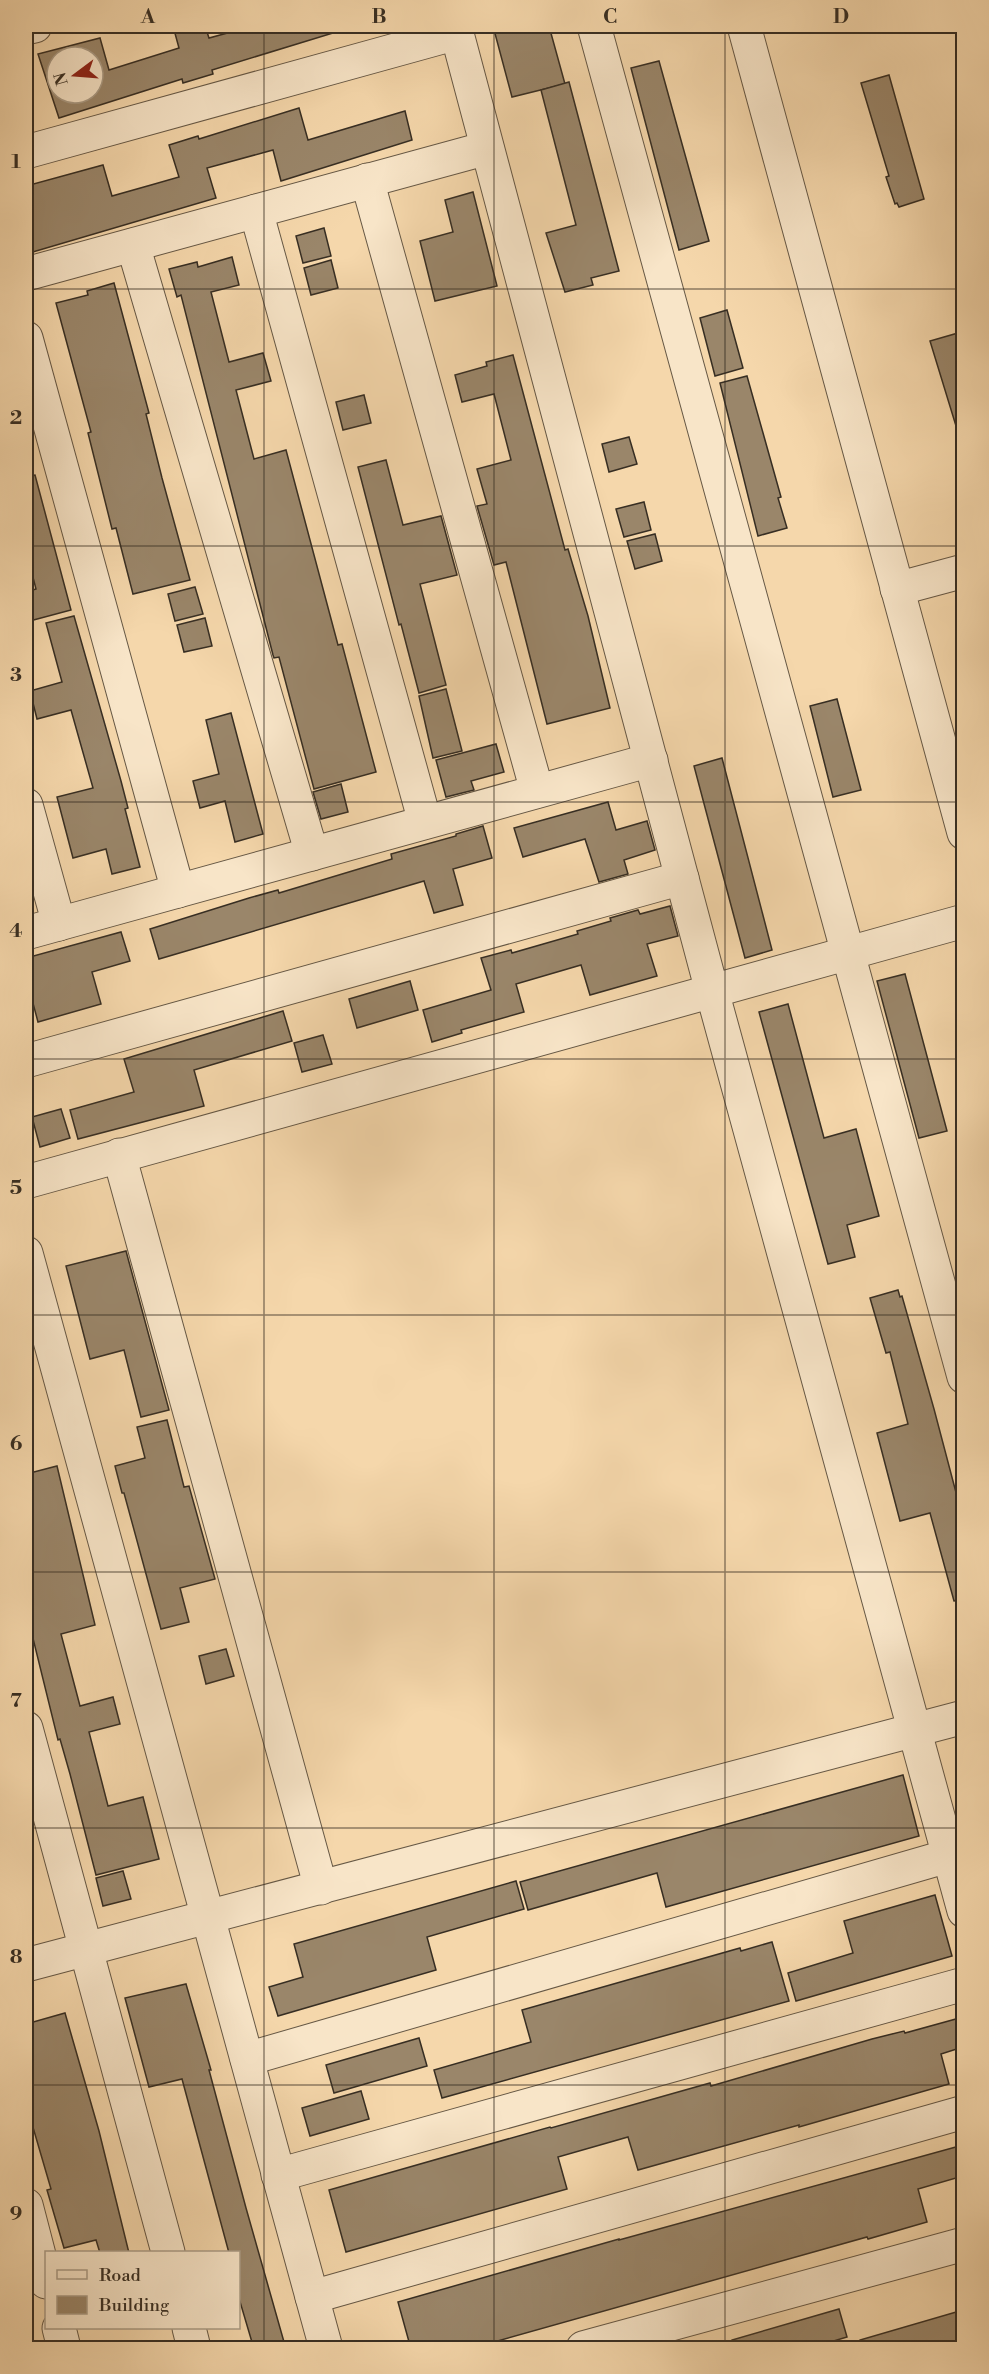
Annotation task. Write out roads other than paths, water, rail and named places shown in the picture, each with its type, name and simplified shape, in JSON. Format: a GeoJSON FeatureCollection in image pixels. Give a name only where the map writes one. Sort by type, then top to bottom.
{"type":"FeatureCollection","features":[{"type":"Feature","properties":{"kind":"street"},"geometry":{"type":"LineString","coordinates":[[26,28],[35,26]]}},
{"type":"Feature","properties":{"kind":"street"},"geometry":{"type":"LineString","coordinates":[[594,26],[963,1377]]}},
{"type":"Feature","properties":{"kind":"street"},"geometry":{"type":"LineString","coordinates":[[744,26],[963,833]]}},
{"type":"Feature","properties":{"kind":"street"},"geometry":{"type":"LineString","coordinates":[[26,152],[456,29],[712,991],[963,1911]]}},
{"type":"Feature","properties":{"kind":"street"},"geometry":{"type":"LineString","coordinates":[[26,274],[487,148]]}},
{"type":"Feature","properties":{"kind":"street"},"geometry":{"type":"LineString","coordinates":[[367,180],[537,791]]}},
{"type":"Feature","properties":{"kind":"street"},"geometry":{"type":"LineString","coordinates":[[256,211],[425,822]]}},
{"type":"Feature","properties":{"kind":"street"},"geometry":{"type":"LineString","coordinates":[[133,245],[312,854]]}},
{"type":"Feature","properties":{"kind":"street"},"geometry":{"type":"LineString","coordinates":[[26,338],[178,891]]}},
{"type":"Feature","properties":{"kind":"street"},"geometry":{"type":"LineString","coordinates":[[897,589],[963,571]]}},
{"type":"Feature","properties":{"kind":"street"},"geometry":{"type":"LineString","coordinates":[[26,933],[651,760]]}},
{"type":"Feature","properties":{"kind":"street"},"geometry":{"type":"LineString","coordinates":[[26,805],[59,924]]}},
{"type":"Feature","properties":{"kind":"street"},"geometry":{"type":"LineString","coordinates":[[26,1061],[682,878]]}},
{"type":"Feature","properties":{"kind":"street"},"geometry":{"type":"LineString","coordinates":[[26,1182],[963,921]]}},
{"type":"Feature","properties":{"kind":"street"},"geometry":{"type":"LineString","coordinates":[[119,1155],[321,1888]]}},
{"type":"Feature","properties":{"kind":"street"},"geometry":{"type":"LineString","coordinates":[[26,1253],[326,2349]]}},
{"type":"Feature","properties":{"kind":"street"},"geometry":{"type":"LineString","coordinates":[[26,1965],[963,1717]]}},
{"type":"Feature","properties":{"kind":"street"},"geometry":{"type":"LineString","coordinates":[[26,1728],[167,2251]]}},
{"type":"Feature","properties":{"kind":"street"},"geometry":{"type":"LineString","coordinates":[[247,2060],[948,1856]]}},
{"type":"Feature","properties":{"kind":"street"},"geometry":{"type":"LineString","coordinates":[[278,2175],[963,1984]]}},
{"type":"Feature","properties":{"kind":"street"},"geometry":{"type":"LineString","coordinates":[[312,2297],[963,2112]]}},
{"type":"Feature","properties":{"kind":"street"},"geometry":{"type":"LineString","coordinates":[[26,2205],[45,2278]]}},
{"type":"Feature","properties":{"kind":"street"},"geometry":{"type":"LineString","coordinates":[[583,2349],[963,2244]]}},
{"type":"Feature","properties":{"kind":"street"},"geometry":{"type":"LineString","coordinates":[[59,2329],[64,2349]]}},
{"type":"Feature","properties":{"kind":"street"},"geometry":{"type":"LineString","coordinates":[[189,2329],[194,2349]]}}]}
